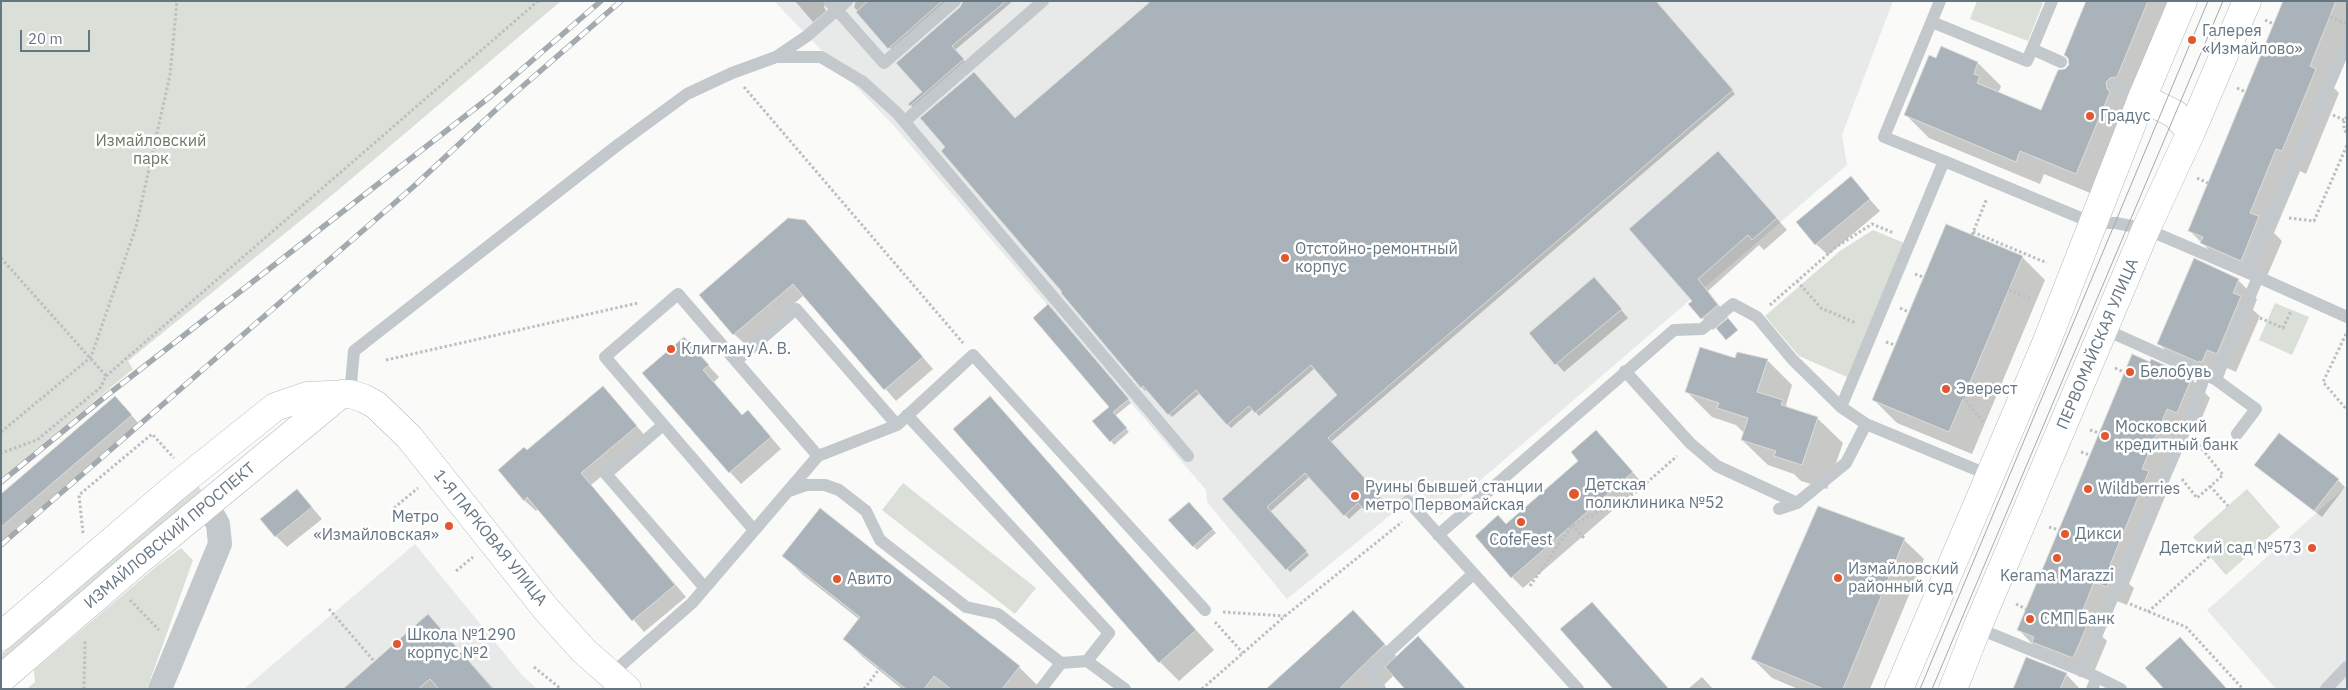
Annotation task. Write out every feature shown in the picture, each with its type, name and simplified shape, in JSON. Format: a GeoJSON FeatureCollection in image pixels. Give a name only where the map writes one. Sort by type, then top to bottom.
{"type":"FeatureCollection","features":[{"type":"Feature","properties":{"kind":"main road"},"geometry":{"type":"LineString","coordinates":[[1898,689],[2045,346],[2142,98],[2183,1]]}},
{"type":"Feature","properties":{"kind":"main road","name":"ПЕРВОМАЙСКАЯ УЛИЦА"},"geometry":{"type":"LineString","coordinates":[[1953,689],[2146,228],[2191,132],[2247,1]]}},
{"type":"Feature","properties":{"kind":"main road"},"geometry":{"type":"LineString","coordinates":[[2142,98],[2175,114],[2191,132]]}},
{"type":"Feature","properties":{"kind":"main road","name":"ИЗМАЙЛОВСКИЙ ПРОСПЕКТ"},"geometry":{"type":"LineString","coordinates":[[1,679],[85,606],[207,505],[346,394]]}},
{"type":"Feature","properties":{"kind":"main road","name":"ИЗМАЙЛОВСКИЙ ПРОСПЕКТ"},"geometry":{"type":"LineString","coordinates":[[1,636],[174,488],[275,406],[307,396],[346,394]]}},
{"type":"Feature","properties":{"kind":"main road","name":"1-Я ПАРКОВАЯ УЛИЦА"},"geometry":{"type":"LineString","coordinates":[[346,394],[363,398],[376,405],[409,437],[546,609],[584,650],[618,682]]}},
{"type":"Feature","properties":{"kind":"street"},"geometry":{"type":"LineString","coordinates":[[160,689],[220,544],[218,524],[207,505]]}},
{"type":"Feature","properties":{"kind":"lane"},"geometry":{"type":"LineString","coordinates":[[346,394],[354,351],[619,144],[687,94],[732,73],[776,57],[807,36],[838,4],[884,63],[955,1]]}},
{"type":"Feature","properties":{"kind":"lane"},"geometry":{"type":"LineString","coordinates":[[904,121],[1043,1]]}},
{"type":"Feature","properties":{"kind":"lane"},"geometry":{"type":"LineString","coordinates":[[1940,1],[1884,137],[2093,223],[2116,223],[2146,228],[2347,317]]}},
{"type":"Feature","properties":{"kind":"lane"},"geometry":{"type":"LineString","coordinates":[[1932,22],[2026,61],[2052,1]]}},
{"type":"Feature","properties":{"kind":"lane"},"geometry":{"type":"LineString","coordinates":[[2081,671],[2193,411],[2210,377],[2253,274],[2274,216],[2347,43]]}},
{"type":"Feature","properties":{"kind":"lane"},"geometry":{"type":"LineString","coordinates":[[2032,49],[2061,62]]}},
{"type":"Feature","properties":{"kind":"lane"},"geometry":{"type":"LineString","coordinates":[[776,57],[821,57],[863,82],[904,121],[1188,456]]}},
{"type":"Feature","properties":{"kind":"lane"},"geometry":{"type":"LineString","coordinates":[[2114,85],[2142,98]]}},
{"type":"Feature","properties":{"kind":"lane"},"geometry":{"type":"LineString","coordinates":[[1841,407],[1944,161]]}},
{"type":"Feature","properties":{"kind":"lane"},"geometry":{"type":"LineString","coordinates":[[754,530],[604,357],[678,294],[818,456]]}},
{"type":"Feature","properties":{"kind":"lane"},"geometry":{"type":"LineString","coordinates":[[1438,534],[1674,330],[1702,330],[1733,304],[1756,317],[1793,360],[1841,407],[1866,424],[1989,475]]}},
{"type":"Feature","properties":{"kind":"lane"},"geometry":{"type":"LineString","coordinates":[[736,361],[796,309],[897,425]]}},
{"type":"Feature","properties":{"kind":"lane"},"geometry":{"type":"LineString","coordinates":[[2104,329],[2210,377],[2256,409],[2236,434]]}},
{"type":"Feature","properties":{"kind":"lane"},"geometry":{"type":"LineString","coordinates":[[618,682],[692,603],[818,456],[897,425],[973,354],[1205,610]]}},
{"type":"Feature","properties":{"kind":"lane"},"geometry":{"type":"LineString","coordinates":[[1625,372],[1690,443],[1717,466],[1797,503]]}},
{"type":"Feature","properties":{"kind":"lane"},"geometry":{"type":"LineString","coordinates":[[907,415],[1109,633],[1087,661]]}},
{"type":"Feature","properties":{"kind":"lane"},"geometry":{"type":"LineString","coordinates":[[1779,508],[1797,503],[1846,462],[1866,424]]}},
{"type":"Feature","properties":{"kind":"lane"},"geometry":{"type":"LineString","coordinates":[[663,425],[606,474],[705,588]]}},
{"type":"Feature","properties":{"kind":"lane"},"geometry":{"type":"LineString","coordinates":[[787,492],[806,485],[825,484],[839,490],[866,512],[880,540],[966,607],[998,614],[1061,663],[1087,661],[1125,689]]}},
{"type":"Feature","properties":{"kind":"lane"},"geometry":{"type":"LineString","coordinates":[[1412,506],[1578,689]]}},
{"type":"Feature","properties":{"kind":"lane"},"geometry":{"type":"LineString","coordinates":[[1378,688],[1366,673],[1473,574]]}},
{"type":"Feature","properties":{"kind":"lane"},"geometry":{"type":"LineString","coordinates":[[1977,628],[2081,671],[2095,683],[2121,689]]}},
{"type":"Feature","properties":{"kind":"lane"},"geometry":{"type":"LineString","coordinates":[[1042,689],[1061,663]]}},
{"type":"Feature","properties":{"kind":"lane"},"geometry":{"type":"LineString","coordinates":[[2326,689],[2347,667]]}},
{"type":"Feature","properties":{"kind":"path"},"geometry":{"type":"LineString","coordinates":[[1,432],[91,357],[136,226],[170,74],[177,1]]}},
{"type":"Feature","properties":{"kind":"path"},"geometry":{"type":"LineString","coordinates":[[1,453],[37,440],[101,387],[106,376],[538,1]]}},
{"type":"Feature","properties":{"kind":"path"},"geometry":{"type":"LineString","coordinates":[[2330,17],[2347,24]]}},
{"type":"Feature","properties":{"kind":"path"},"geometry":{"type":"LineString","coordinates":[[732,73],[973,354]]}},
{"type":"Feature","properties":{"kind":"path"},"geometry":{"type":"LineString","coordinates":[[2234,86],[2246,92]]}},
{"type":"Feature","properties":{"kind":"path"},"geometry":{"type":"LineString","coordinates":[[2347,117],[2344,120],[2344,130],[2347,133]]}},
{"type":"Feature","properties":{"kind":"path"},"geometry":{"type":"LineString","coordinates":[[2274,216],[2314,221],[2347,145]]}},
{"type":"Feature","properties":{"kind":"path"},"geometry":{"type":"LineString","coordinates":[[2196,178],[2208,183]]}},
{"type":"Feature","properties":{"kind":"path"},"geometry":{"type":"LineString","coordinates":[[1994,182],[1972,233],[2047,262]]}},
{"type":"Feature","properties":{"kind":"path"},"geometry":{"type":"LineString","coordinates":[[1756,317],[1836,247],[1872,224],[1911,241]]}},
{"type":"Feature","properties":{"kind":"path"},"geometry":{"type":"LineString","coordinates":[[1,258],[106,376]]}},
{"type":"Feature","properties":{"kind":"path"},"geometry":{"type":"LineString","coordinates":[[1797,281],[1821,308],[1874,330]]}},
{"type":"Feature","properties":{"kind":"path"},"geometry":{"type":"LineString","coordinates":[[2008,290],[2032,299]]}},
{"type":"Feature","properties":{"kind":"path"},"geometry":{"type":"LineString","coordinates":[[386,360],[639,302]]}},
{"type":"Feature","properties":{"kind":"path"},"geometry":{"type":"LineString","coordinates":[[2267,321],[2283,328],[2291,310]]}},
{"type":"Feature","properties":{"kind":"path"},"geometry":{"type":"LineString","coordinates":[[2347,334],[2322,382],[2347,410]]}},
{"type":"Feature","properties":{"kind":"path"},"geometry":{"type":"LineString","coordinates":[[2115,368],[2124,372]]}},
{"type":"Feature","properties":{"kind":"path"},"geometry":{"type":"LineString","coordinates":[[1963,398],[1983,422]]}},
{"type":"Feature","properties":{"kind":"path"},"geometry":{"type":"LineString","coordinates":[[2090,430],[2099,433]]}},
{"type":"Feature","properties":{"kind":"path"},"geometry":{"type":"LineString","coordinates":[[83,534],[79,495],[152,434],[174,458]]}},
{"type":"Feature","properties":{"kind":"path"},"geometry":{"type":"LineString","coordinates":[[1530,586],[1572,525],[1635,494],[1690,443]]}},
{"type":"Feature","properties":{"kind":"path"},"geometry":{"type":"LineString","coordinates":[[2081,452],[2090,455]]}},
{"type":"Feature","properties":{"kind":"path"},"geometry":{"type":"LineString","coordinates":[[2187,486],[2197,498],[2223,475],[2212,464]]}},
{"type":"Feature","properties":{"kind":"path"},"geometry":{"type":"LineString","coordinates":[[2210,486],[2228,506]]}},
{"type":"Feature","properties":{"kind":"path"},"geometry":{"type":"LineString","coordinates":[[394,508],[417,487],[422,494]]}},
{"type":"Feature","properties":{"kind":"path"},"geometry":{"type":"LineString","coordinates":[[1202,689],[1412,506]]}},
{"type":"Feature","properties":{"kind":"path"},"geometry":{"type":"LineString","coordinates":[[1572,525],[1584,538]]}},
{"type":"Feature","properties":{"kind":"path"},"geometry":{"type":"LineString","coordinates":[[2049,527],[2059,530]]}},
{"type":"Feature","properties":{"kind":"path"},"geometry":{"type":"LineString","coordinates":[[456,571],[473,556]]}},
{"type":"Feature","properties":{"kind":"path"},"geometry":{"type":"LineString","coordinates":[[2148,612],[2210,556]]}},
{"type":"Feature","properties":{"kind":"path"},"geometry":{"type":"LineString","coordinates":[[127,597],[177,648]]}},
{"type":"Feature","properties":{"kind":"path"},"geometry":{"type":"LineString","coordinates":[[2113,597],[2186,627],[2243,689]]}},
{"type":"Feature","properties":{"kind":"path"},"geometry":{"type":"LineString","coordinates":[[2016,604],[2026,609]]}},
{"type":"Feature","properties":{"kind":"path"},"geometry":{"type":"LineString","coordinates":[[329,609],[374,661]]}},
{"type":"Feature","properties":{"kind":"path"},"geometry":{"type":"LineString","coordinates":[[1205,610],[1285,616]]}},
{"type":"Feature","properties":{"kind":"path"},"geometry":{"type":"LineString","coordinates":[[1205,610],[1243,653]]}},
{"type":"Feature","properties":{"kind":"path"},"geometry":{"type":"LineString","coordinates":[[84,689],[86,631]]}},
{"type":"Feature","properties":{"kind":"path"},"geometry":{"type":"LineString","coordinates":[[534,667],[561,689]]}},
{"type":"Feature","properties":{"kind":"path"},"geometry":{"type":"LineString","coordinates":[[864,689],[880,668]]}},
{"type":"Feature","properties":{"kind":"shaded area"},"geometry":{"type":"Polygon","coordinates":[[[774,1],[1893,1],[1842,135],[1847,165],[1440,515],[1420,491],[1287,599],[1207,502],[1206,490],[893,125],[774,1]]]}},
{"type":"Feature","properties":{"kind":"shaded area","name":"Детский сад №573"},"geometry":{"type":"Polygon","coordinates":[[[2347,486],[2347,689],[2276,689],[2207,610],[2347,486]]]}},
{"type":"Feature","properties":{"kind":"shaded area","name":"Школа №1290 корпус №2"},"geometry":{"type":"Polygon","coordinates":[[[415,544],[522,675],[537,689],[245,688],[415,544]]]}},
{"type":"Feature","properties":{"kind":"green space","name":"Измайловский парк"},"geometry":{"type":"Polygon","coordinates":[[[1,1],[561,1],[337,191],[128,361],[133,369],[1,477],[1,1]]]}},
{"type":"Feature","properties":{"kind":"green space"},"geometry":{"type":"Polygon","coordinates":[[[1977,1],[2037,1],[2043,3],[2028,41],[1970,19],[1977,1]]]}},
{"type":"Feature","properties":{"kind":"green space"},"geometry":{"type":"Polygon","coordinates":[[[1873,230],[1904,243],[1847,377],[1799,356],[1765,316],[1840,251],[1873,230]]]}},
{"type":"Feature","properties":{"kind":"green space"},"geometry":{"type":"Polygon","coordinates":[[[2275,303],[2309,317],[2292,355],[2259,340],[2275,303]]]}},
{"type":"Feature","properties":{"kind":"green space"},"geometry":{"type":"Polygon","coordinates":[[[903,483],[1036,588],[1015,614],[882,510],[903,483]]]}},
{"type":"Feature","properties":{"kind":"green space"},"geometry":{"type":"Polygon","coordinates":[[[197,485],[204,493],[1,669],[1,654],[197,485]]]}},
{"type":"Feature","properties":{"kind":"green space"},"geometry":{"type":"Polygon","coordinates":[[[2247,489],[2280,527],[2226,575],[2193,537],[2247,489]]]}},
{"type":"Feature","properties":{"kind":"green space"},"geometry":{"type":"Polygon","coordinates":[[[181,548],[193,560],[147,689],[27,689],[35,682],[34,670],[181,548]]]}},
{"type":"Feature","properties":{"kind":"building"},"geometry":{"type":"Polygon","coordinates":[[[868,1],[942,1],[888,49],[856,12],[868,1]]]}},
{"type":"Feature","properties":{"kind":"building"},"geometry":{"type":"Polygon","coordinates":[[[963,1],[1006,1],[952,46],[964,59],[910,106],[908,104],[922,92],[896,63],[960,7],[963,1]]]}},
{"type":"Feature","properties":{"kind":"building","name":"Отстойно-ремонтный корпус"},"geometry":{"type":"Polygon","coordinates":[[[1151,1],[1656,1],[1733,90],[1328,438],[1380,495],[1364,510],[1358,503],[1344,516],[1305,473],[1267,507],[1307,551],[1286,570],[1222,499],[1337,395],[1311,365],[1255,413],[1249,406],[1227,425],[1196,390],[1168,415],[1143,386],[1141,388],[1062,292],[941,151],[945,147],[920,118],[974,72],[1015,118],[1151,1]]]}},
{"type":"Feature","properties":{"kind":"building"},"geometry":{"type":"Polygon","coordinates":[[[2086,1],[2148,1],[2117,77],[2110,78],[2106,82],[2107,89],[2110,92],[2076,174],[2020,151],[2016,162],[1904,115],[1929,55],[1936,58],[1941,46],[1978,62],[1974,74],[1980,76],[1977,83],[2041,110],[2058,70],[2065,69],[2069,65],[2068,58],[2064,55],[2086,1]]]}},
{"type":"Feature","properties":{"kind":"building"},"geometry":{"type":"Polygon","coordinates":[[[2283,1],[2336,1],[2310,66],[2316,69],[2282,151],[2276,149],[2250,213],[2259,216],[2241,261],[2200,243],[2203,237],[2188,231],[2283,1]]]}},
{"type":"Feature","properties":{"kind":"building"},"geometry":{"type":"Polygon","coordinates":[[[1718,151],[1777,218],[1752,240],[1748,235],[1698,279],[1718,305],[1701,319],[1688,304],[1692,301],[1629,229],[1718,151]]]}},
{"type":"Feature","properties":{"kind":"building"},"geometry":{"type":"Polygon","coordinates":[[[1851,176],[1870,199],[1815,245],[1796,222],[1851,176]]]}},
{"type":"Feature","properties":{"kind":"building"},"geometry":{"type":"Polygon","coordinates":[[[788,218],[805,220],[923,357],[884,390],[793,284],[733,335],[699,295],[788,218]]]}},
{"type":"Feature","properties":{"kind":"building"},"geometry":{"type":"Polygon","coordinates":[[[1946,224],[2023,256],[1949,432],[1872,400],[1946,224]]]}},
{"type":"Feature","properties":{"kind":"building"},"geometry":{"type":"Polygon","coordinates":[[[2194,258],[2239,279],[2233,293],[2241,296],[2217,354],[2207,350],[2202,362],[2157,344],[2194,258]]]}},
{"type":"Feature","properties":{"kind":"building"},"geometry":{"type":"Polygon","coordinates":[[[1594,277],[1622,309],[1555,365],[1529,333],[1594,277]]]}},
{"type":"Feature","properties":{"kind":"building"},"geometry":{"type":"Polygon","coordinates":[[[1048,304],[1129,399],[1113,412],[1127,428],[1110,442],[1092,421],[1109,407],[1033,318],[1048,304]]]}},
{"type":"Feature","properties":{"kind":"building"},"geometry":{"type":"Polygon","coordinates":[[[1728,318],[1738,330],[1726,340],[1716,328],[1728,318]]]}},
{"type":"Feature","properties":{"kind":"building"},"geometry":{"type":"Polygon","coordinates":[[[684,337],[709,365],[703,370],[742,415],[748,410],[771,437],[729,473],[642,373],[684,337]]]}},
{"type":"Feature","properties":{"kind":"building"},"geometry":{"type":"Polygon","coordinates":[[[1700,347],[1735,358],[1737,352],[1768,359],[1757,392],[1783,400],[1781,405],[1818,417],[1802,465],[1774,456],[1776,451],[1741,440],[1748,418],[1717,408],[1719,403],[1685,392],[1700,347]]]}},
{"type":"Feature","properties":{"kind":"building"},"geometry":{"type":"Polygon","coordinates":[[[2132,354],[2150,362],[2151,359],[2192,377],[2177,413],[2167,409],[2142,469],[2149,471],[2110,565],[2115,568],[2107,587],[2094,582],[2080,617],[2089,621],[2073,658],[2032,642],[2034,637],[2017,630],[2132,354]]]}},
{"type":"Feature","properties":{"kind":"building"},"geometry":{"type":"Polygon","coordinates":[[[603,386],[637,426],[581,473],[675,585],[632,621],[527,497],[524,501],[498,470],[524,447],[527,450],[603,386]]]}},
{"type":"Feature","properties":{"kind":"building"},"geometry":{"type":"Polygon","coordinates":[[[115,396],[132,415],[1,527],[1,494],[115,396]]]}},
{"type":"Feature","properties":{"kind":"building"},"geometry":{"type":"Polygon","coordinates":[[[990,396],[1196,630],[1159,663],[953,429],[990,396]]]}},
{"type":"Feature","properties":{"kind":"building","name":"Детская поликлиника №52"},"geometry":{"type":"Polygon","coordinates":[[[1596,430],[1633,472],[1511,578],[1475,536],[1498,515],[1506,524],[1578,461],[1571,452],[1596,430]]]}},
{"type":"Feature","properties":{"kind":"building"},"geometry":{"type":"Polygon","coordinates":[[[2279,433],[2339,479],[2314,511],[2254,465],[2279,433]]]}},
{"type":"Feature","properties":{"kind":"building"},"geometry":{"type":"Polygon","coordinates":[[[297,489],[312,507],[275,537],[260,519],[297,489]]]}},
{"type":"Feature","properties":{"kind":"building"},"geometry":{"type":"Polygon","coordinates":[[[1189,502],[1213,529],[1193,547],[1168,520],[1189,502]]]}},
{"type":"Feature","properties":{"kind":"building","name":"Измайловский районный суд"},"geometry":{"type":"Polygon","coordinates":[[[1818,506],[1905,538],[1843,689],[1824,689],[1751,659],[1818,506]]]}},
{"type":"Feature","properties":{"kind":"building"},"geometry":{"type":"Polygon","coordinates":[[[820,508],[1020,666],[1002,689],[951,689],[934,676],[924,689],[906,689],[843,639],[860,617],[782,556],[820,508]]]}},
{"type":"Feature","properties":{"kind":"building"},"geometry":{"type":"Polygon","coordinates":[[[1592,602],[1669,689],[1613,689],[1560,629],[1592,602]]]}},
{"type":"Feature","properties":{"kind":"building"},"geometry":{"type":"Polygon","coordinates":[[[1353,610],[1385,644],[1339,689],[1266,689],[1353,610]]]}},
{"type":"Feature","properties":{"kind":"building"},"geometry":{"type":"Polygon","coordinates":[[[428,614],[493,689],[439,689],[430,679],[418,689],[343,689],[428,614]]]}},
{"type":"Feature","properties":{"kind":"building"},"geometry":{"type":"Polygon","coordinates":[[[1418,636],[1466,689],[1405,689],[1385,667],[1418,636]]]}},
{"type":"Feature","properties":{"kind":"building"},"geometry":{"type":"Polygon","coordinates":[[[2180,637],[2227,689],[2164,689],[2145,668],[2180,637]]]}},
{"type":"Feature","properties":{"kind":"building"},"geometry":{"type":"Polygon","coordinates":[[[2026,657],[2067,673],[2060,689],[2013,689],[2026,657]]]}},
{"type":"Feature","properties":{"kind":"tram line"},"geometry":{"type":"LineString","coordinates":[[1920,689],[2208,1]]}},
{"type":"Feature","properties":{"kind":"tram line"},"geometry":{"type":"LineString","coordinates":[[1932,689],[2223,1]]}},
{"type":"Feature","properties":{"kind":"railway"},"geometry":{"type":"LineString","coordinates":[[1,482],[101,400],[491,96],[601,1]]}},
{"type":"Feature","properties":{"kind":"railway"},"geometry":{"type":"LineString","coordinates":[[1,545],[413,187],[500,106],[621,1]]}},
{"type":"Feature","properties":{"kind":"place","name":"Галерея «Измайлово»"},"geometry":{"type":"Point","coordinates":[2192,40]}},
{"type":"Feature","properties":{"kind":"place","name":"Градус"},"geometry":{"type":"Point","coordinates":[2090,116]}},
{"type":"Feature","properties":{"kind":"place","name":"Отстойно-ремонтный корпус"},"geometry":{"type":"Point","coordinates":[1285,258]}},
{"type":"Feature","properties":{"kind":"place","name":"Клигману А. В."},"geometry":{"type":"Point","coordinates":[671,349]}},
{"type":"Feature","properties":{"kind":"place","name":"Белобувь"},"geometry":{"type":"Point","coordinates":[2130,372]}},
{"type":"Feature","properties":{"kind":"place","name":"Эверест"},"geometry":{"type":"Point","coordinates":[1946,389]}},
{"type":"Feature","properties":{"kind":"place","name":"Московский кредитный банк"},"geometry":{"type":"Point","coordinates":[2105,436]}},
{"type":"Feature","properties":{"kind":"place","name":"Wildberries"},"geometry":{"type":"Point","coordinates":[2088,489]}},
{"type":"Feature","properties":{"kind":"place","name":"Детская поликлиника №52"},"geometry":{"type":"Point","coordinates":[1574,494]}},
{"type":"Feature","properties":{"kind":"place","name":"Руины бывшей станции метро Первомайская"},"geometry":{"type":"Point","coordinates":[1355,496]}},
{"type":"Feature","properties":{"kind":"place","name":"CofeFest"},"geometry":{"type":"Point","coordinates":[1521,522]}},
{"type":"Feature","properties":{"kind":"place","name":"Метро «Измайловская»"},"geometry":{"type":"Point","coordinates":[449,526]}},
{"type":"Feature","properties":{"kind":"place","name":"Дикси"},"geometry":{"type":"Point","coordinates":[2065,534]}},
{"type":"Feature","properties":{"kind":"place","name":"Детский сад №573"},"geometry":{"type":"Point","coordinates":[2312,548]}},
{"type":"Feature","properties":{"kind":"place","name":"Kerama Marazzi"},"geometry":{"type":"Point","coordinates":[2057,558]}},
{"type":"Feature","properties":{"kind":"place","name":"Измайловский районный суд"},"geometry":{"type":"Point","coordinates":[1838,578]}},
{"type":"Feature","properties":{"kind":"place","name":"Авито"},"geometry":{"type":"Point","coordinates":[837,579]}},
{"type":"Feature","properties":{"kind":"place","name":"СМП Банк"},"geometry":{"type":"Point","coordinates":[2030,619]}},
{"type":"Feature","properties":{"kind":"place","name":"Школа №1290 корпус №2"},"geometry":{"type":"Point","coordinates":[397,644]}}]}
